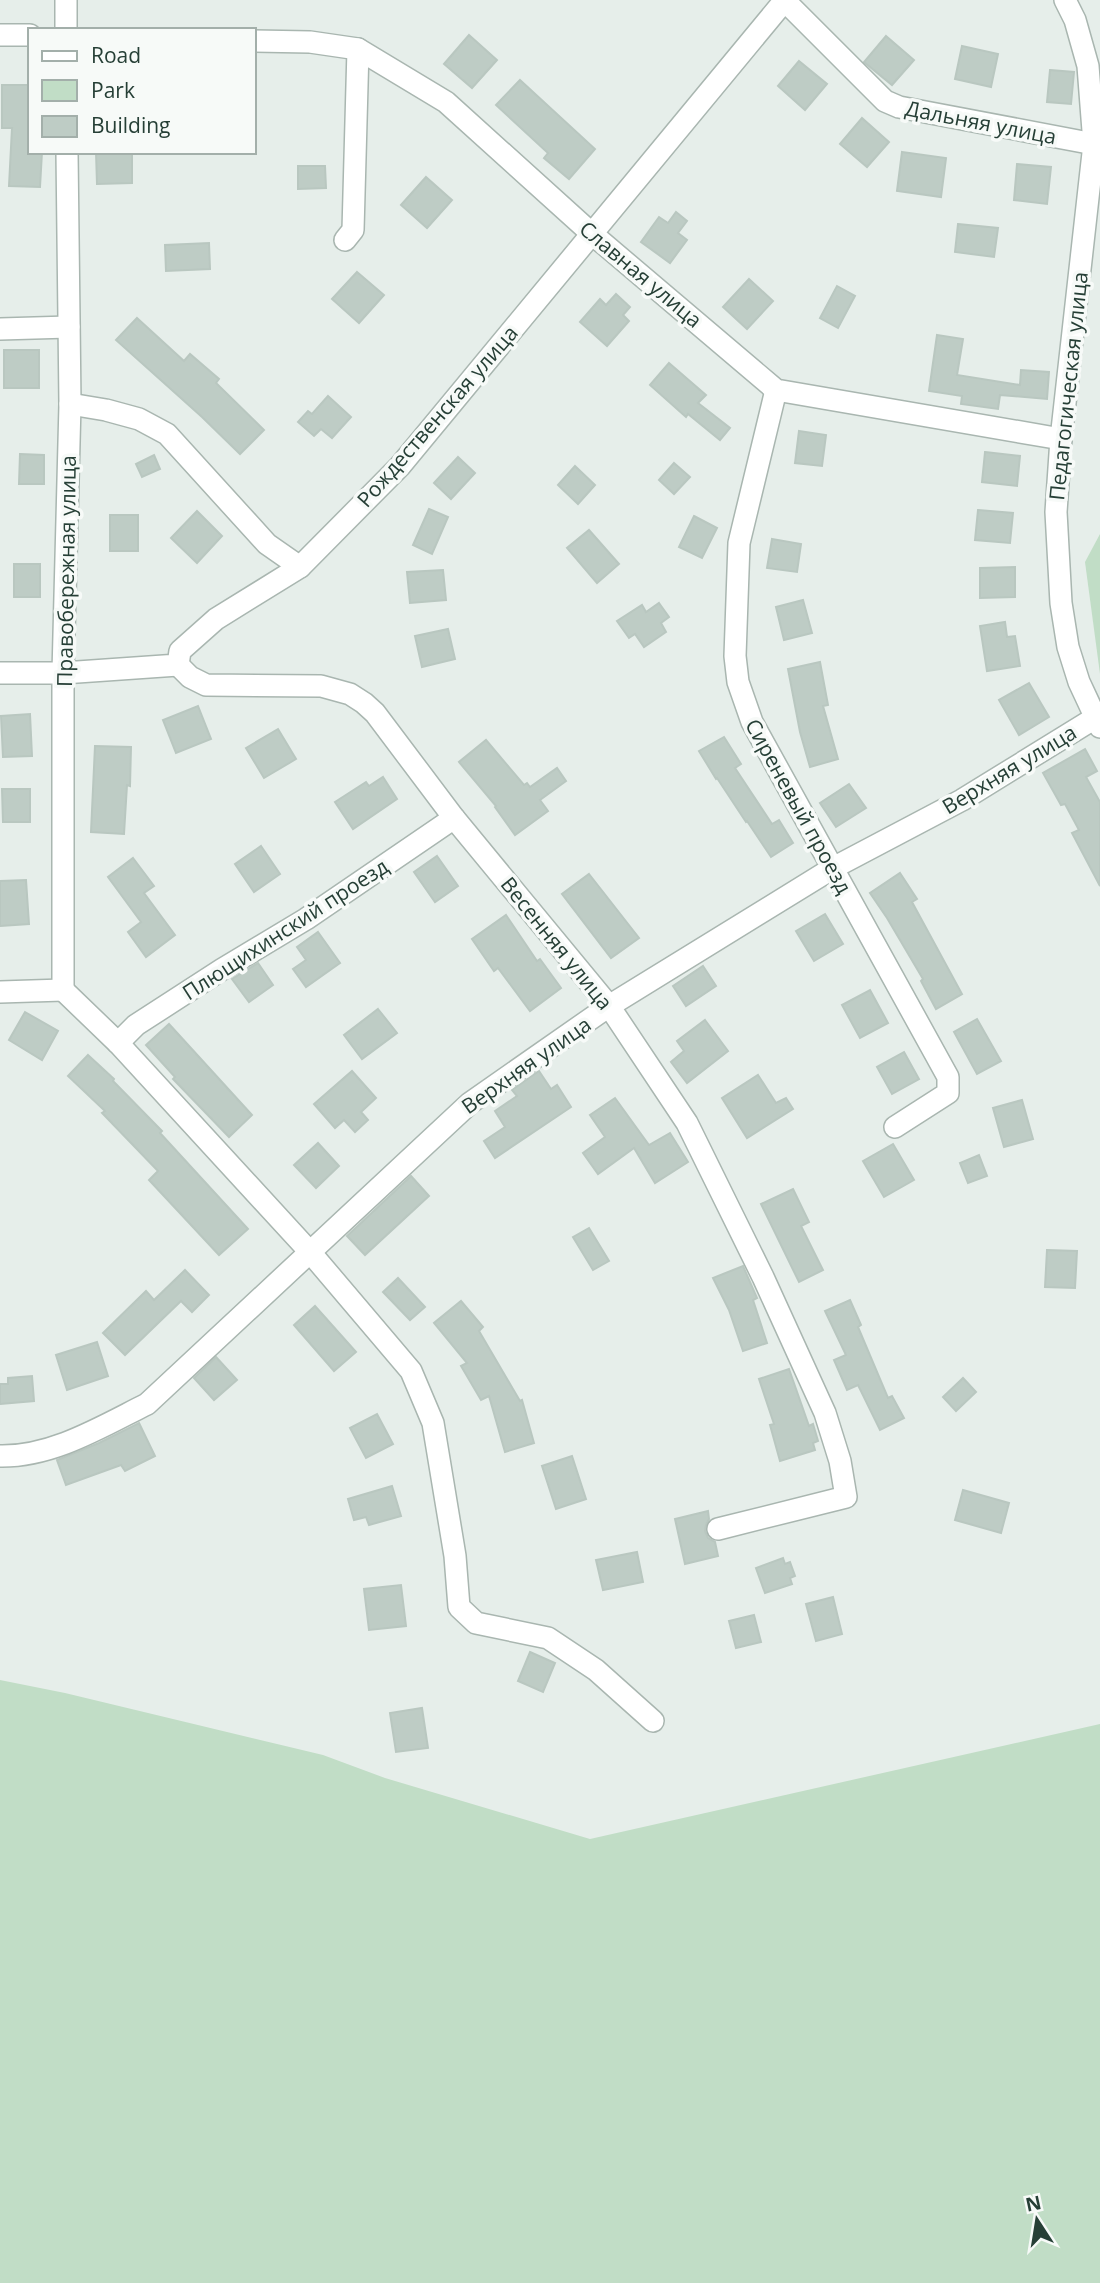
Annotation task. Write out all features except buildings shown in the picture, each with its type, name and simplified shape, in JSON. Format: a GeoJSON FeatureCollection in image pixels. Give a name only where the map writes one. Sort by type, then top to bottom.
{"type":"FeatureCollection","features":[{"type":"Feature","properties":{"kind":"street"},"geometry":{"type":"LineString","coordinates":[[66,0],[66,28]]}},
{"type":"Feature","properties":{"kind":"street","name":"Дальняя улица"},"geometry":{"type":"LineString","coordinates":[[785,0],[885,101],[899,107],[1094,144]]}},
{"type":"Feature","properties":{"kind":"street","name":"Рождественская улица"},"geometry":{"type":"LineString","coordinates":[[178,665],[180,651],[216,619],[300,567],[400,466],[785,0]]}},
{"type":"Feature","properties":{"kind":"street","name":"Педагогическая улица"},"geometry":{"type":"LineString","coordinates":[[1065,0],[1075,20],[1088,65],[1094,144],[1061,439],[1056,512],[1061,603],[1068,647],[1079,682],[1097,723]]}},
{"type":"Feature","properties":{"kind":"street"},"geometry":{"type":"LineString","coordinates":[[0,35],[28,35]]}},
{"type":"Feature","properties":{"kind":"street","name":"Славная улица"},"geometry":{"type":"LineString","coordinates":[[256,41],[310,42],[358,49],[446,102],[591,233],[776,390]]}},
{"type":"Feature","properties":{"kind":"street"},"geometry":{"type":"LineString","coordinates":[[345,240],[353,230],[358,49]]}},
{"type":"Feature","properties":{"kind":"street","name":"Правобережная улица"},"geometry":{"type":"LineString","coordinates":[[63,990],[62,673],[70,404],[67,154]]}},
{"type":"Feature","properties":{"kind":"street"},"geometry":{"type":"LineString","coordinates":[[0,329],[69,327]]}},
{"type":"Feature","properties":{"kind":"street"},"geometry":{"type":"LineString","coordinates":[[776,390],[1061,439]]}},
{"type":"Feature","properties":{"kind":"street","name":"Сиреневый проезд"},"geometry":{"type":"LineString","coordinates":[[776,390],[739,543],[734,656],[738,682],[752,722],[948,1077],[948,1093],[895,1127]]}},
{"type":"Feature","properties":{"kind":"street"},"geometry":{"type":"LineString","coordinates":[[70,404],[139,419],[167,433],[267,544],[300,567]]}},
{"type":"Feature","properties":{"kind":"street"},"geometry":{"type":"LineString","coordinates":[[0,673],[62,673],[178,665]]}},
{"type":"Feature","properties":{"kind":"street","name":"Весенняя улица"},"geometry":{"type":"LineString","coordinates":[[178,665],[190,677],[206,685],[321,686],[350,694],[375,713],[454,818],[609,1006],[687,1123],[825,1413],[840,1461],[846,1497],[718,1529]]}},
{"type":"Feature","properties":{"kind":"street","name":"Верхняя улица"},"geometry":{"type":"LineString","coordinates":[[0,1456],[19,1456],[52,1447],[91,1433],[146,1404],[454,1116],[609,1006],[833,868],[962,800],[1097,723]]}},
{"type":"Feature","properties":{"kind":"street","name":"Плющихинский проезд"},"geometry":{"type":"LineString","coordinates":[[118,1042],[136,1025],[306,919],[454,818]]}},
{"type":"Feature","properties":{"kind":"street"},"geometry":{"type":"LineString","coordinates":[[0,992],[63,990],[118,1042],[310,1252],[411,1371],[433,1423],[454,1544],[458,1607],[476,1623],[548,1638],[596,1670],[653,1721]]}},
{"type":"Feature","properties":{"kind":"green space"},"geometry":{"type":"Polygon","coordinates":[[[1100,534],[1100,674],[1085,562],[1100,534]]]}},
{"type":"Feature","properties":{"kind":"green space"},"geometry":{"type":"Polygon","coordinates":[[[0,1680],[323,1755],[385,1778],[590,1839],[1100,1724],[1100,2283],[0,2283],[0,1680]]]}}]}
